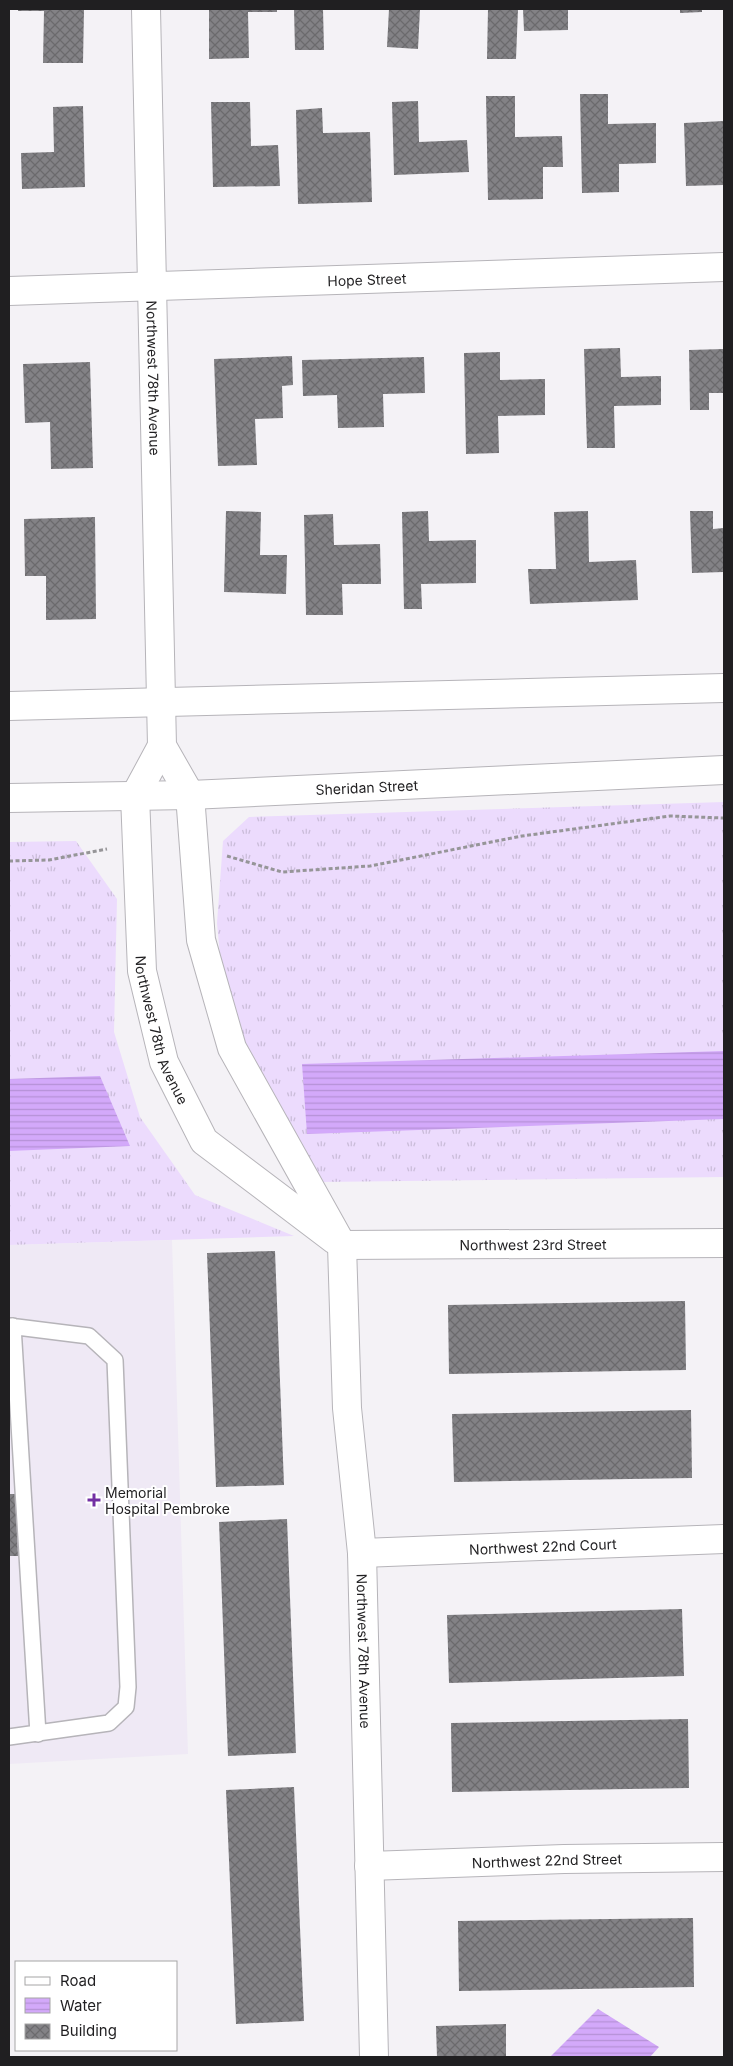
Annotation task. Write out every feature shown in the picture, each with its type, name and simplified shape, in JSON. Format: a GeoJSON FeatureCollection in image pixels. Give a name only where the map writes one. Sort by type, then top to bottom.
{"type":"FeatureCollection","features":[{"type":"Feature","properties":{"kind":"street","name":"Northwest 78th Avenue"},"geometry":{"type":"LineString","coordinates":[[146,9],[162,746],[190,794],[200,940],[232,1048],[342,1245],[347,1408],[362,1553],[374,2057]]}},
{"type":"Feature","properties":{"kind":"street","name":"Hope Street"},"geometry":{"type":"LineString","coordinates":[[9,291],[724,267]]}},
{"type":"Feature","properties":{"kind":"street"},"geometry":{"type":"LineString","coordinates":[[9,706],[724,688]]}},
{"type":"Feature","properties":{"kind":"street","name":"Northwest 78th Avenue"},"geometry":{"type":"LineString","coordinates":[[162,746],[135,796],[142,970],[164,1062],[204,1141],[342,1245]]}},
{"type":"Feature","properties":{"kind":"street","name":"Sheridan Street"},"geometry":{"type":"LineString","coordinates":[[9,798],[190,794],[724,770]]}},
{"type":"Feature","properties":{"kind":"street","name":"Northwest 23rd Street"},"geometry":{"type":"LineString","coordinates":[[342,1245],[724,1243]]}},
{"type":"Feature","properties":{"kind":"street","name":"Northwest 22nd Court"},"geometry":{"type":"LineString","coordinates":[[362,1553],[724,1539]]}},
{"type":"Feature","properties":{"kind":"street","name":"Northwest 22nd Street"},"geometry":{"type":"LineString","coordinates":[[369,1866],[564,1859],[724,1857]]}},
{"type":"Feature","properties":{"kind":"lane"},"geometry":{"type":"LineString","coordinates":[[9,1737],[38,1734],[109,1723],[126,1707],[128,1687],[115,1360],[88,1336],[11,1326],[38,1734]]}},
{"type":"Feature","properties":{"kind":"path"},"geometry":{"type":"LineString","coordinates":[[193,849],[218,853],[282,872],[370,866],[522,836],[670,816],[724,818]]}},
{"type":"Feature","properties":{"kind":"path"},"geometry":{"type":"LineString","coordinates":[[9,861],[49,860],[136,844]]}},
{"type":"Feature","properties":{"kind":"shaded area","name":"Memorial Hospital Pembroke"},"geometry":{"type":"Polygon","coordinates":[[[172,1240],[188,1754],[9,1764],[9,1245],[172,1240]]]}},
{"type":"Feature","properties":{"kind":"green space"},"geometry":{"type":"Polygon","coordinates":[[[724,802],[724,1177],[321,1182],[252,1060],[223,988],[217,923],[223,841],[249,817],[724,802]]]}},
{"type":"Feature","properties":{"kind":"green space"},"geometry":{"type":"Polygon","coordinates":[[[76,841],[117,899],[114,1032],[140,1117],[195,1195],[294,1236],[9,1245],[9,842],[76,841]]]}},
{"type":"Feature","properties":{"kind":"water"},"geometry":{"type":"Polygon","coordinates":[[[724,1051],[724,1119],[307,1134],[302,1064],[724,1051]]]}},
{"type":"Feature","properties":{"kind":"water"},"geometry":{"type":"Polygon","coordinates":[[[100,1076],[130,1146],[9,1151],[9,1079],[100,1076]]]}},
{"type":"Feature","properties":{"kind":"water"},"geometry":{"type":"Polygon","coordinates":[[[598,2009],[659,2047],[650,2057],[550,2057],[598,2009]]]}},
{"type":"Feature","properties":{"kind":"building"},"geometry":{"type":"Polygon","coordinates":[[[18,9],[84,9],[83,63],[43,63],[44,11],[18,11],[18,9]]]}},
{"type":"Feature","properties":{"kind":"building"},"geometry":{"type":"Polygon","coordinates":[[[209,9],[277,9],[277,12],[248,12],[249,58],[209,59],[209,9]]]}},
{"type":"Feature","properties":{"kind":"building"},"geometry":{"type":"Polygon","coordinates":[[[294,9],[323,9],[324,50],[295,50],[294,9]]]}},
{"type":"Feature","properties":{"kind":"building"},"geometry":{"type":"Polygon","coordinates":[[[389,9],[420,9],[418,49],[387,47],[389,9]]]}},
{"type":"Feature","properties":{"kind":"building"},"geometry":{"type":"Polygon","coordinates":[[[488,9],[518,9],[516,59],[487,59],[488,9]]]}},
{"type":"Feature","properties":{"kind":"building"},"geometry":{"type":"Polygon","coordinates":[[[523,9],[568,9],[568,30],[524,31],[523,9]]]}},
{"type":"Feature","properties":{"kind":"building"},"geometry":{"type":"Polygon","coordinates":[[[680,9],[702,9],[702,12],[680,13],[680,9]]]}},
{"type":"Feature","properties":{"kind":"building"},"geometry":{"type":"Polygon","coordinates":[[[580,94],[608,94],[608,124],[656,123],[656,163],[619,164],[619,192],[582,193],[580,94]]]}},
{"type":"Feature","properties":{"kind":"building"},"geometry":{"type":"Polygon","coordinates":[[[486,96],[515,96],[515,137],[562,136],[563,167],[543,167],[543,199],[488,200],[486,96]]]}},
{"type":"Feature","properties":{"kind":"building"},"geometry":{"type":"Polygon","coordinates":[[[418,101],[419,142],[467,140],[469,172],[394,175],[392,102],[418,101]]]}},
{"type":"Feature","properties":{"kind":"building"},"geometry":{"type":"Polygon","coordinates":[[[211,102],[250,102],[251,146],[278,145],[280,186],[213,187],[211,102]]]}},
{"type":"Feature","properties":{"kind":"building"},"geometry":{"type":"Polygon","coordinates":[[[83,106],[85,187],[22,189],[21,153],[54,152],[53,107],[83,106]]]}},
{"type":"Feature","properties":{"kind":"building"},"geometry":{"type":"Polygon","coordinates":[[[322,108],[323,133],[370,132],[372,202],[298,204],[296,110],[322,108]]]}},
{"type":"Feature","properties":{"kind":"building"},"geometry":{"type":"Polygon","coordinates":[[[724,121],[724,185],[686,186],[684,123],[724,121]]]}},
{"type":"Feature","properties":{"kind":"building"},"geometry":{"type":"Polygon","coordinates":[[[620,348],[621,377],[661,376],[661,405],[614,406],[615,448],[587,448],[584,349],[620,348]]]}},
{"type":"Feature","properties":{"kind":"building"},"geometry":{"type":"Polygon","coordinates":[[[724,349],[724,393],[709,393],[709,410],[690,410],[689,350],[724,349]]]}},
{"type":"Feature","properties":{"kind":"building"},"geometry":{"type":"Polygon","coordinates":[[[500,352],[500,380],[545,379],[545,415],[498,416],[499,453],[466,454],[464,353],[500,352]]]}},
{"type":"Feature","properties":{"kind":"building"},"geometry":{"type":"Polygon","coordinates":[[[292,356],[293,385],[282,386],[283,418],[255,419],[257,465],[218,466],[214,359],[292,356]]]}},
{"type":"Feature","properties":{"kind":"building"},"geometry":{"type":"Polygon","coordinates":[[[424,357],[425,393],[383,394],[384,427],[338,428],[337,395],[303,396],[302,360],[424,357]]]}},
{"type":"Feature","properties":{"kind":"building"},"geometry":{"type":"Polygon","coordinates":[[[90,362],[93,468],[51,469],[50,422],[25,423],[23,364],[90,362]]]}},
{"type":"Feature","properties":{"kind":"building"},"geometry":{"type":"Polygon","coordinates":[[[226,511],[261,512],[260,555],[287,555],[286,594],[224,592],[226,511]]]}},
{"type":"Feature","properties":{"kind":"building"},"geometry":{"type":"Polygon","coordinates":[[[428,511],[429,541],[476,540],[476,583],[421,584],[422,609],[404,609],[402,512],[428,511]]]}},
{"type":"Feature","properties":{"kind":"building"},"geometry":{"type":"Polygon","coordinates":[[[588,511],[589,562],[636,560],[638,600],[530,604],[528,569],[556,569],[554,512],[588,511]]]}},
{"type":"Feature","properties":{"kind":"building"},"geometry":{"type":"Polygon","coordinates":[[[690,511],[713,511],[713,529],[724,528],[724,572],[692,573],[690,511]]]}},
{"type":"Feature","properties":{"kind":"building"},"geometry":{"type":"Polygon","coordinates":[[[333,514],[334,545],[380,544],[381,584],[342,584],[343,615],[306,615],[304,515],[333,514]]]}},
{"type":"Feature","properties":{"kind":"building"},"geometry":{"type":"Polygon","coordinates":[[[95,517],[96,619],[46,620],[46,576],[25,576],[24,519],[95,517]]]}},
{"type":"Feature","properties":{"kind":"building"},"geometry":{"type":"Polygon","coordinates":[[[275,1251],[284,1485],[216,1487],[207,1253],[275,1251]]]}},
{"type":"Feature","properties":{"kind":"building"},"geometry":{"type":"Polygon","coordinates":[[[685,1301],[686,1370],[449,1374],[448,1305],[685,1301]]]}},
{"type":"Feature","properties":{"kind":"building"},"geometry":{"type":"Polygon","coordinates":[[[691,1410],[692,1478],[454,1482],[452,1414],[691,1410]]]}},
{"type":"Feature","properties":{"kind":"building"},"geometry":{"type":"Polygon","coordinates":[[[9,1494],[16,1494],[18,1556],[9,1556],[9,1494]]]}},
{"type":"Feature","properties":{"kind":"building"},"geometry":{"type":"Polygon","coordinates":[[[287,1519],[296,1753],[228,1756],[219,1522],[287,1519]]]}},
{"type":"Feature","properties":{"kind":"building"},"geometry":{"type":"Polygon","coordinates":[[[682,1609],[684,1676],[449,1683],[447,1615],[682,1609]]]}},
{"type":"Feature","properties":{"kind":"building"},"geometry":{"type":"Polygon","coordinates":[[[688,1719],[689,1788],[452,1792],[451,1723],[688,1719]]]}},
{"type":"Feature","properties":{"kind":"building"},"geometry":{"type":"Polygon","coordinates":[[[294,1787],[304,2021],[236,2024],[226,1790],[294,1787]]]}},
{"type":"Feature","properties":{"kind":"building"},"geometry":{"type":"Polygon","coordinates":[[[693,1918],[694,1987],[459,1991],[458,1921],[693,1918]]]}},
{"type":"Feature","properties":{"kind":"building"},"geometry":{"type":"Polygon","coordinates":[[[506,2024],[506,2057],[437,2057],[436,2026],[506,2024]]]}},
{"type":"Feature","properties":{"kind":"place","name":"Memorial Hospital Pembroke"},"geometry":{"type":"Point","coordinates":[94,1500]}}]}
